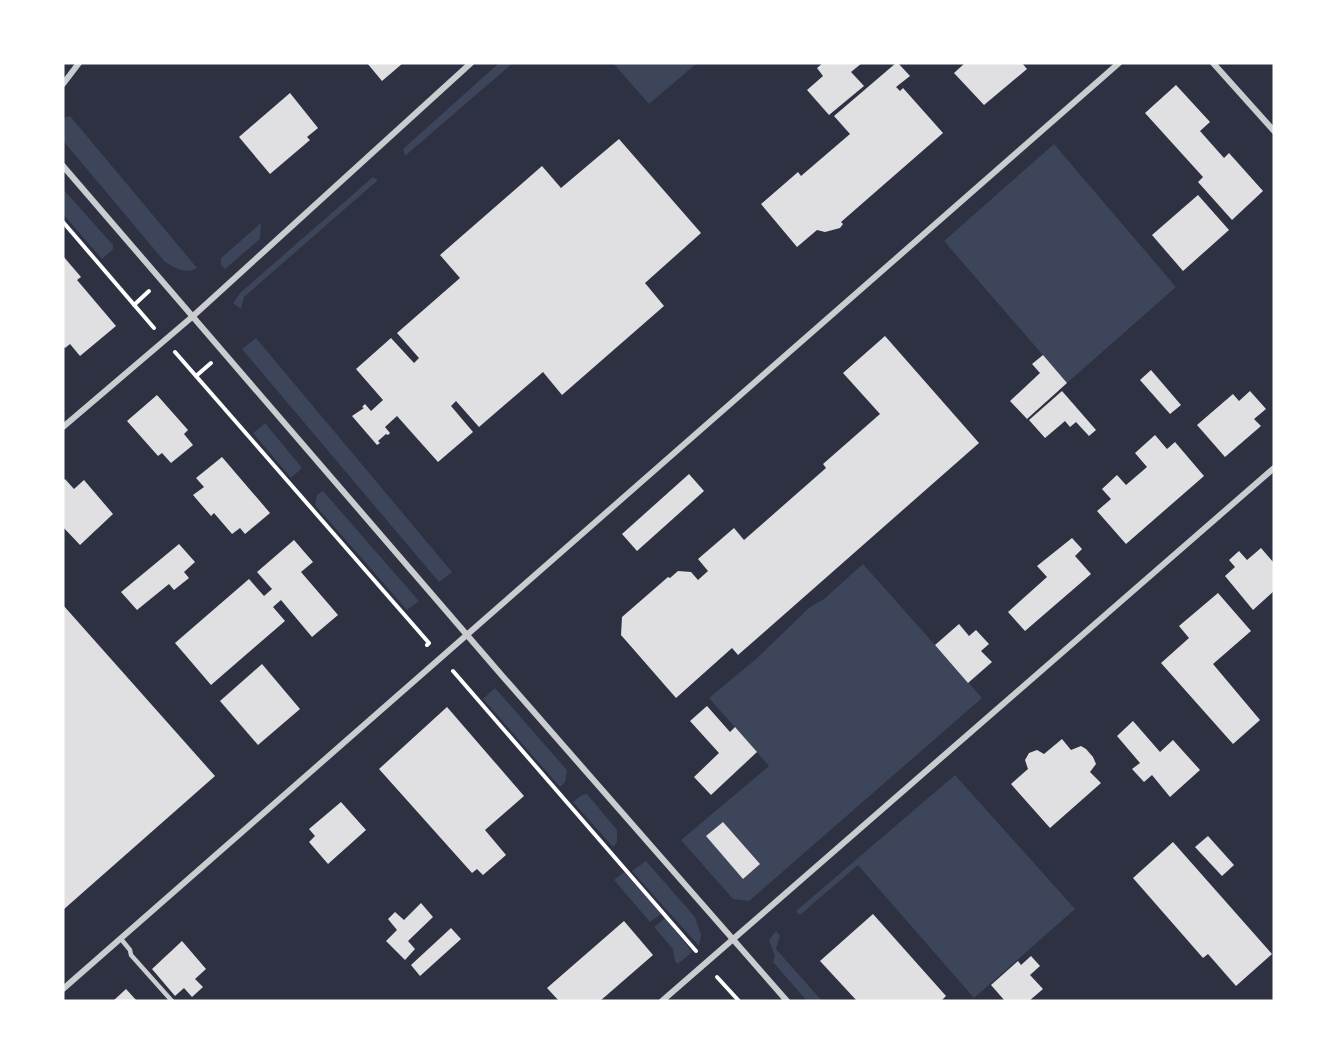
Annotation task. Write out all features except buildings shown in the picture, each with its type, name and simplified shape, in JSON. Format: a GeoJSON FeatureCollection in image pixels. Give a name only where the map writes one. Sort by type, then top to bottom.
{"type":"FeatureCollection","features":[{"type":"Feature","properties":{"kind":"street"},"geometry":{"type":"LineString","coordinates":[[63,84],[79,63]]}},
{"type":"Feature","properties":{"kind":"street"},"geometry":{"type":"LineString","coordinates":[[63,427],[192,317],[471,63]]}},
{"type":"Feature","properties":{"kind":"street"},"geometry":{"type":"LineString","coordinates":[[63,989],[1119,63]]}},
{"type":"Feature","properties":{"kind":"street"},"geometry":{"type":"LineString","coordinates":[[1213,63],[1274,131]]}},
{"type":"Feature","properties":{"kind":"street"},"geometry":{"type":"LineString","coordinates":[[63,166],[467,635],[787,1001]]}},
{"type":"Feature","properties":{"kind":"street"},"geometry":{"type":"LineString","coordinates":[[662,1001],[1274,468]]}},
{"type":"Feature","properties":{"kind":"lane"},"geometry":{"type":"LineString","coordinates":[[121,939],[130,950],[131,955],[172,1001]]}},
{"type":"Feature","properties":{"kind":"path"},"geometry":{"type":"LineString","coordinates":[[63,222],[156,330]]}},
{"type":"Feature","properties":{"kind":"path"},"geometry":{"type":"LineString","coordinates":[[134,304],[150,290]]}},
{"type":"Feature","properties":{"kind":"path"},"geometry":{"type":"LineString","coordinates":[[175,352],[429,643],[424,647]]}},
{"type":"Feature","properties":{"kind":"path"},"geometry":{"type":"LineString","coordinates":[[196,376],[212,362]]}},
{"type":"Feature","properties":{"kind":"path"},"geometry":{"type":"LineString","coordinates":[[446,673],[451,669],[473,693],[696,951]]}},
{"type":"Feature","properties":{"kind":"path"},"geometry":{"type":"LineString","coordinates":[[716,977],[739,1001]]}},
{"type":"Feature","properties":{"kind":"shaded area"},"geometry":{"type":"Polygon","coordinates":[[[499,63],[513,63],[405,156],[403,149],[499,63]]]}},
{"type":"Feature","properties":{"kind":"shaded area"},"geometry":{"type":"Polygon","coordinates":[[[613,63],[697,63],[649,104],[613,63]]]}},
{"type":"Feature","properties":{"kind":"shaded area"},"geometry":{"type":"Polygon","coordinates":[[[70,116],[197,268],[185,271],[165,262],[65,143],[64,118],[70,116]]]}},
{"type":"Feature","properties":{"kind":"shaded area"},"geometry":{"type":"Polygon","coordinates":[[[1054,144],[1176,287],[1067,383],[944,241],[1054,144]]]}},
{"type":"Feature","properties":{"kind":"shaded area"},"geometry":{"type":"Polygon","coordinates":[[[373,177],[378,180],[244,297],[241,309],[233,303],[240,293],[373,177]]]}},
{"type":"Feature","properties":{"kind":"shaded area"},"geometry":{"type":"Polygon","coordinates":[[[63,189],[113,245],[113,249],[102,259],[63,214],[63,189]]]}},
{"type":"Feature","properties":{"kind":"shaded area"},"geometry":{"type":"Polygon","coordinates":[[[261,223],[260,239],[225,269],[221,265],[221,258],[261,223]]]}},
{"type":"Feature","properties":{"kind":"shaded area"},"geometry":{"type":"Polygon","coordinates":[[[256,338],[452,572],[439,582],[242,349],[256,338]]]}},
{"type":"Feature","properties":{"kind":"shaded area"},"geometry":{"type":"Polygon","coordinates":[[[265,423],[302,468],[291,478],[253,433],[265,423]]]}},
{"type":"Feature","properties":{"kind":"shaded area"},"geometry":{"type":"Polygon","coordinates":[[[323,491],[419,601],[407,610],[315,505],[317,495],[323,491]]]}},
{"type":"Feature","properties":{"kind":"shaded area"},"geometry":{"type":"Polygon","coordinates":[[[863,564],[982,698],[749,901],[733,899],[681,840],[769,766],[709,698],[756,659],[810,607],[824,599],[863,564]]]}},
{"type":"Feature","properties":{"kind":"shaded area"},"geometry":{"type":"Polygon","coordinates":[[[495,688],[567,770],[565,782],[560,787],[483,699],[495,688]]]}},
{"type":"Feature","properties":{"kind":"shaded area"},"geometry":{"type":"Polygon","coordinates":[[[955,775],[1075,909],[974,998],[858,865],[800,915],[796,911],[955,775]]]}},
{"type":"Feature","properties":{"kind":"shaded area"},"geometry":{"type":"Polygon","coordinates":[[[587,794],[617,830],[617,842],[613,847],[573,802],[587,794]]]}},
{"type":"Feature","properties":{"kind":"shaded area"},"geometry":{"type":"Polygon","coordinates":[[[646,861],[695,917],[701,935],[699,946],[632,871],[646,861]]]}},
{"type":"Feature","properties":{"kind":"shaded area"},"geometry":{"type":"Polygon","coordinates":[[[624,872],[661,914],[650,922],[614,880],[624,872]]]}},
{"type":"Feature","properties":{"kind":"shaded area"},"geometry":{"type":"Polygon","coordinates":[[[665,918],[692,952],[678,964],[675,961],[673,949],[654,927],[665,918]]]}},
{"type":"Feature","properties":{"kind":"shaded area"},"geometry":{"type":"Polygon","coordinates":[[[776,931],[780,935],[776,949],[822,1001],[807,1001],[773,962],[775,956],[769,940],[776,931]]]}}]}
